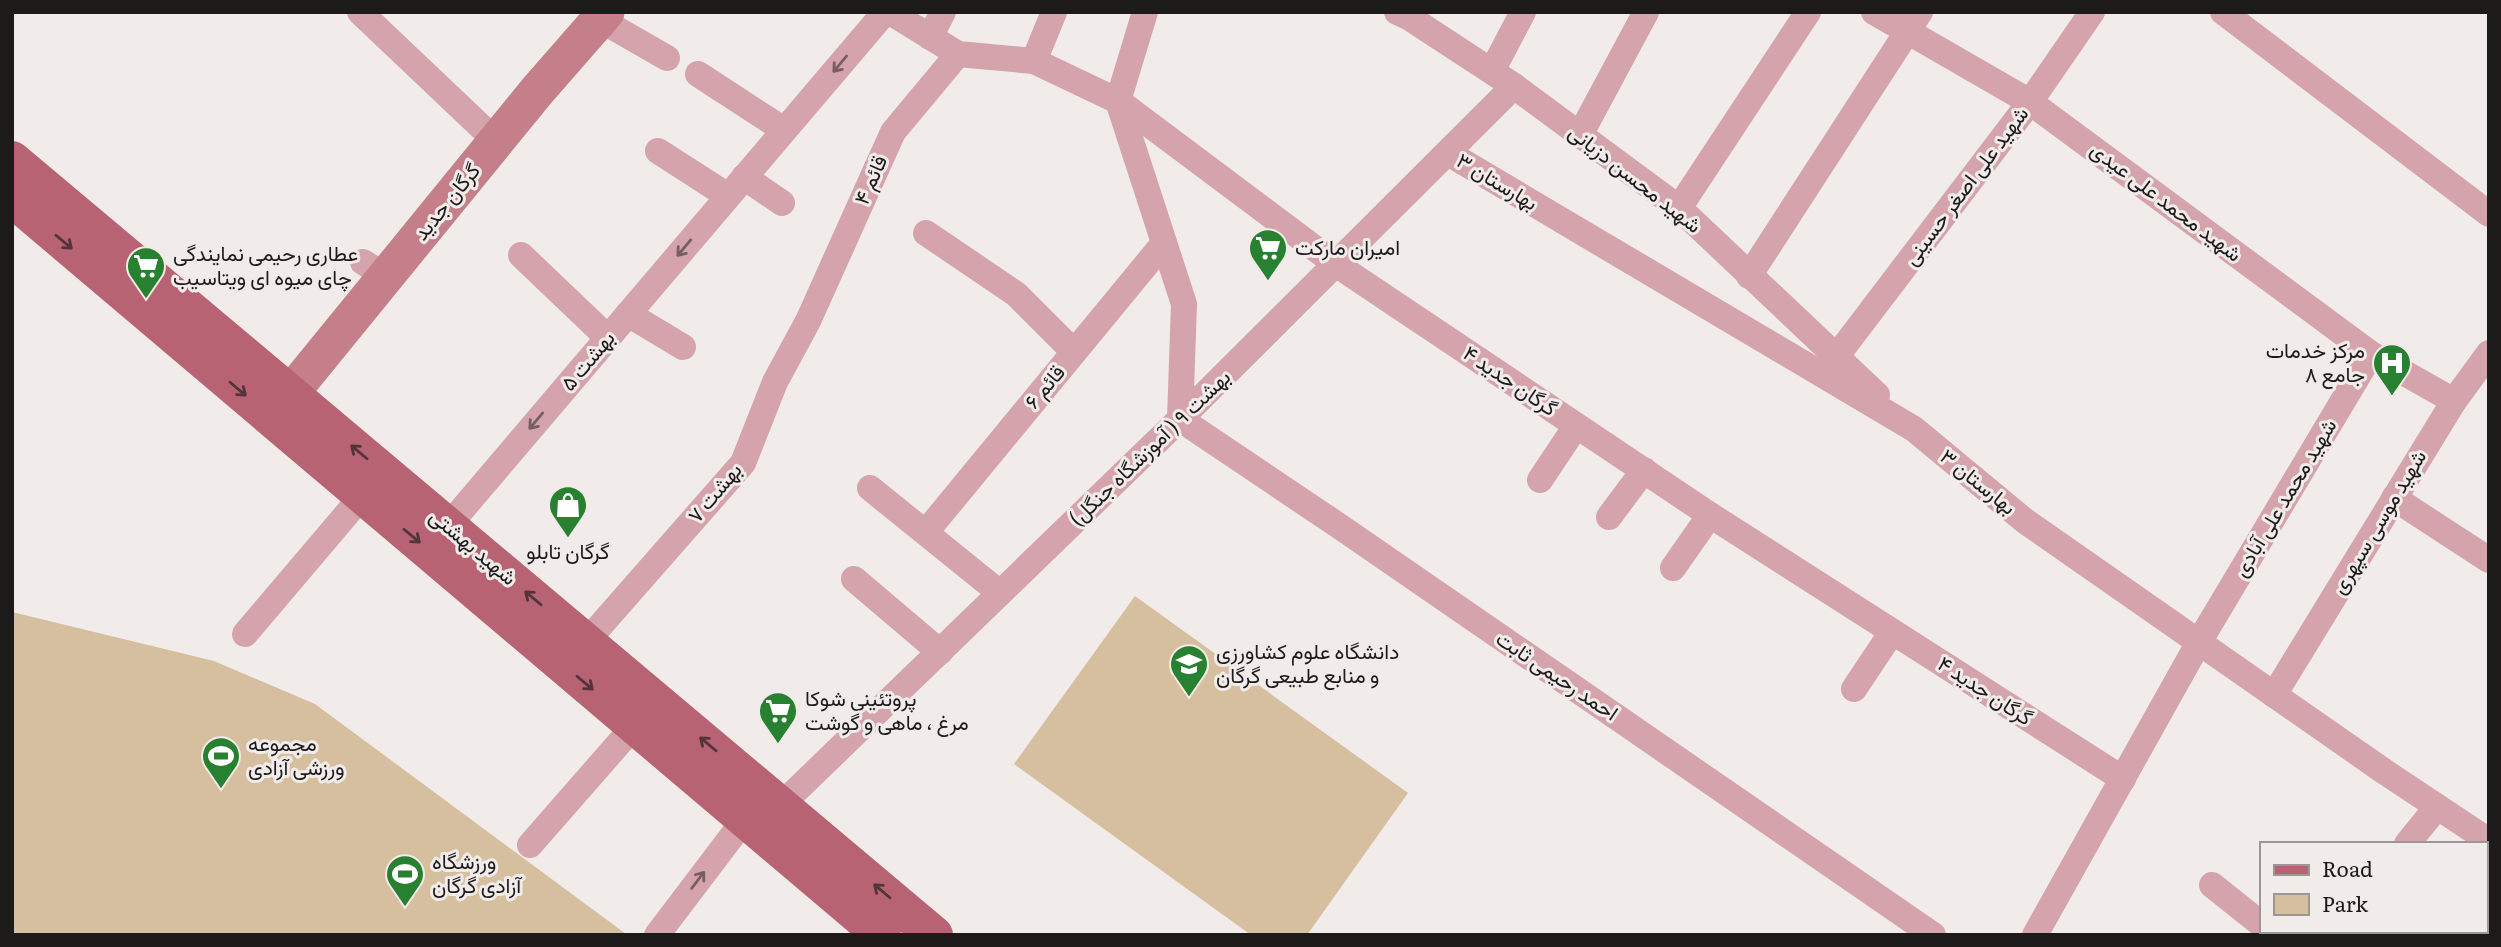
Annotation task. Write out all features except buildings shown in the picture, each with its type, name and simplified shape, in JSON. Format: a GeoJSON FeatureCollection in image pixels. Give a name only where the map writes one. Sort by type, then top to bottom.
{"type":"FeatureCollection","features":[{"type":"Feature","properties":{"kind":"main road","name":"گرگان جدید"},"geometry":{"type":"LineString","coordinates":[[290,394],[375,269],[496,141],[603,16]]}},
{"type":"Feature","properties":{"kind":"main road","name":"شهید بهشتی"},"geometry":{"type":"LineString","coordinates":[[12,160],[123,273],[363,495],[882,935]]}},
{"type":"Feature","properties":{"kind":"main road","name":"شهید بهشتی"},"geometry":{"type":"LineString","coordinates":[[16,209],[123,273],[290,394],[934,935]]}},
{"type":"Feature","properties":{"kind":"street","name":"گرگان جدید ۴"},"geometry":{"type":"LineString","coordinates":[[887,12],[958,54],[1034,61],[1118,102],[1337,265],[1576,426],[1710,515],[2123,779]]}},
{"type":"Feature","properties":{"kind":"street","name":"بهشت ۵"},"geometry":{"type":"LineString","coordinates":[[448,526],[887,12]]}},
{"type":"Feature","properties":{"kind":"street"},"geometry":{"type":"LineString","coordinates":[[930,37],[943,12]]}},
{"type":"Feature","properties":{"kind":"street"},"geometry":{"type":"LineString","coordinates":[[1034,61],[1054,12]]}},
{"type":"Feature","properties":{"kind":"street"},"geometry":{"type":"LineString","coordinates":[[1144,12],[1118,102],[1184,304],[1180,419]]}},
{"type":"Feature","properties":{"kind":"street","name":"شهید محسن دزیانی"},"geometry":{"type":"LineString","coordinates":[[1397,12],[1503,78],[1679,208],[1914,429]]}},
{"type":"Feature","properties":{"kind":"street","name":"بهشت ۹ ( آموزشگاه جنگل)"},"geometry":{"type":"LineString","coordinates":[[780,806],[1180,419],[1448,153],[1503,78],[1523,12]]}},
{"type":"Feature","properties":{"kind":"street"},"geometry":{"type":"LineString","coordinates":[[1580,135],[1646,12]]}},
{"type":"Feature","properties":{"kind":"street"},"geometry":{"type":"LineString","coordinates":[[1679,208],[1808,12]]}},
{"type":"Feature","properties":{"kind":"street","name":"شهید محمد علی عیدی"},"geometry":{"type":"LineString","coordinates":[[1874,12],[1914,21],[2030,102],[2371,354],[2454,401]]}},
{"type":"Feature","properties":{"kind":"street","name":"شهید علی اصغر حسینی"},"geometry":{"type":"LineString","coordinates":[[1836,356],[2030,102],[2092,12]]}},
{"type":"Feature","properties":{"kind":"street"},"geometry":{"type":"LineString","coordinates":[[2223,12],[2489,214]]}},
{"type":"Feature","properties":{"kind":"street"},"geometry":{"type":"LineString","coordinates":[[368,15],[496,141]]}},
{"type":"Feature","properties":{"kind":"street"},"geometry":{"type":"LineString","coordinates":[[603,16],[667,58]]}},
{"type":"Feature","properties":{"kind":"street"},"geometry":{"type":"LineString","coordinates":[[1749,276],[1914,21]]}},
{"type":"Feature","properties":{"kind":"street","name":"قائم ۴"},"geometry":{"type":"LineString","coordinates":[[808,321],[893,132],[958,54]]}},
{"type":"Feature","properties":{"kind":"street"},"geometry":{"type":"LineString","coordinates":[[698,74],[784,130]]}},
{"type":"Feature","properties":{"kind":"street"},"geometry":{"type":"LineString","coordinates":[[658,151],[736,187],[782,203]]}},
{"type":"Feature","properties":{"kind":"street","name":"بهارستان ۳"},"geometry":{"type":"LineString","coordinates":[[1448,153],[1914,429],[2025,521],[2489,841]]}},
{"type":"Feature","properties":{"kind":"street"},"geometry":{"type":"LineString","coordinates":[[926,233],[1016,294],[1074,352]]}},
{"type":"Feature","properties":{"kind":"street","name":"قائم ۶"},"geometry":{"type":"LineString","coordinates":[[926,532],[1164,243]]}},
{"type":"Feature","properties":{"kind":"street"},"geometry":{"type":"LineString","coordinates":[[521,255],[608,338]]}},
{"type":"Feature","properties":{"kind":"street"},"geometry":{"type":"LineString","coordinates":[[628,314],[683,347]]}},
{"type":"Feature","properties":{"kind":"street","name":"بهشت ۷"},"geometry":{"type":"LineString","coordinates":[[586,642],[743,463],[775,382],[808,321]]}},
{"type":"Feature","properties":{"kind":"street","name":"شهید موسی سپهری"},"geometry":{"type":"LineString","coordinates":[[2274,695],[2454,401],[2489,353]]}},
{"type":"Feature","properties":{"kind":"street","name":"شهید محمد علی آبادی"},"geometry":{"type":"LineString","coordinates":[[2035,935],[2199,642],[2371,354]]}},
{"type":"Feature","properties":{"kind":"street","name":"احمد رحیمی ثابت"},"geometry":{"type":"LineString","coordinates":[[1180,419],[1933,935]]}},
{"type":"Feature","properties":{"kind":"street"},"geometry":{"type":"LineString","coordinates":[[1540,480],[1576,426]]}},
{"type":"Feature","properties":{"kind":"street"},"geometry":{"type":"LineString","coordinates":[[1609,517],[1644,470]]}},
{"type":"Feature","properties":{"kind":"street"},"geometry":{"type":"LineString","coordinates":[[870,488],[1000,593]]}},
{"type":"Feature","properties":{"kind":"street"},"geometry":{"type":"LineString","coordinates":[[245,634],[363,495]]}},
{"type":"Feature","properties":{"kind":"street"},"geometry":{"type":"LineString","coordinates":[[2394,498],[2489,560]]}},
{"type":"Feature","properties":{"kind":"street"},"geometry":{"type":"LineString","coordinates":[[1673,568],[1710,515]]}},
{"type":"Feature","properties":{"kind":"street"},"geometry":{"type":"LineString","coordinates":[[854,579],[940,652]]}},
{"type":"Feature","properties":{"kind":"street"},"geometry":{"type":"LineString","coordinates":[[1854,689],[1892,632]]}},
{"type":"Feature","properties":{"kind":"street"},"geometry":{"type":"LineString","coordinates":[[530,845],[635,725]]}},
{"type":"Feature","properties":{"kind":"street"},"geometry":{"type":"LineString","coordinates":[[2409,842],[2437,807]]}},
{"type":"Feature","properties":{"kind":"street"},"geometry":{"type":"LineString","coordinates":[[657,935],[745,819]]}},
{"type":"Feature","properties":{"kind":"street"},"geometry":{"type":"LineString","coordinates":[[2212,886],[2260,923]]}},
{"type":"Feature","properties":{"kind":"green space"},"geometry":{"type":"Polygon","coordinates":[[[1135,596],[1408,793],[1307,935],[1251,935],[1014,764],[1135,596]]]}},
{"type":"Feature","properties":{"kind":"green space","name":"مجموعه ورزشی آزادی"},"geometry":{"type":"Polygon","coordinates":[[[12,612],[214,661],[315,704],[626,934],[12,935],[12,612]]]}},
{"type":"Feature","properties":{"kind":"place","name":"امیران مارکت"},"geometry":{"type":"Point","coordinates":[1268,282]}},
{"type":"Feature","properties":{"kind":"place","name":"عطاری رحیمی نمایندگی چای میوه ای ویتاسیب"},"geometry":{"type":"Point","coordinates":[146,300]}},
{"type":"Feature","properties":{"kind":"place","name":"مرکز خدمات جامع ۸"},"geometry":{"type":"Point","coordinates":[2392,397]}},
{"type":"Feature","properties":{"kind":"place","name":"گرگان تابلو"},"geometry":{"type":"Point","coordinates":[568,539]}},
{"type":"Feature","properties":{"kind":"place","name":"دانشگاه علوم کشاورزی و منابع طبیعی گرگان"},"geometry":{"type":"Point","coordinates":[1189,698]}},
{"type":"Feature","properties":{"kind":"place","name":"پروتئینی شوکا مرغ‌ ، ماهی و گوشت"},"geometry":{"type":"Point","coordinates":[778,745]}},
{"type":"Feature","properties":{"kind":"place","name":"مجموعه ورزشی آزادی"},"geometry":{"type":"Point","coordinates":[221,790]}},
{"type":"Feature","properties":{"kind":"place","name":"ورزشگاه آزادی گرگان"},"geometry":{"type":"Point","coordinates":[405,908]}}]}
